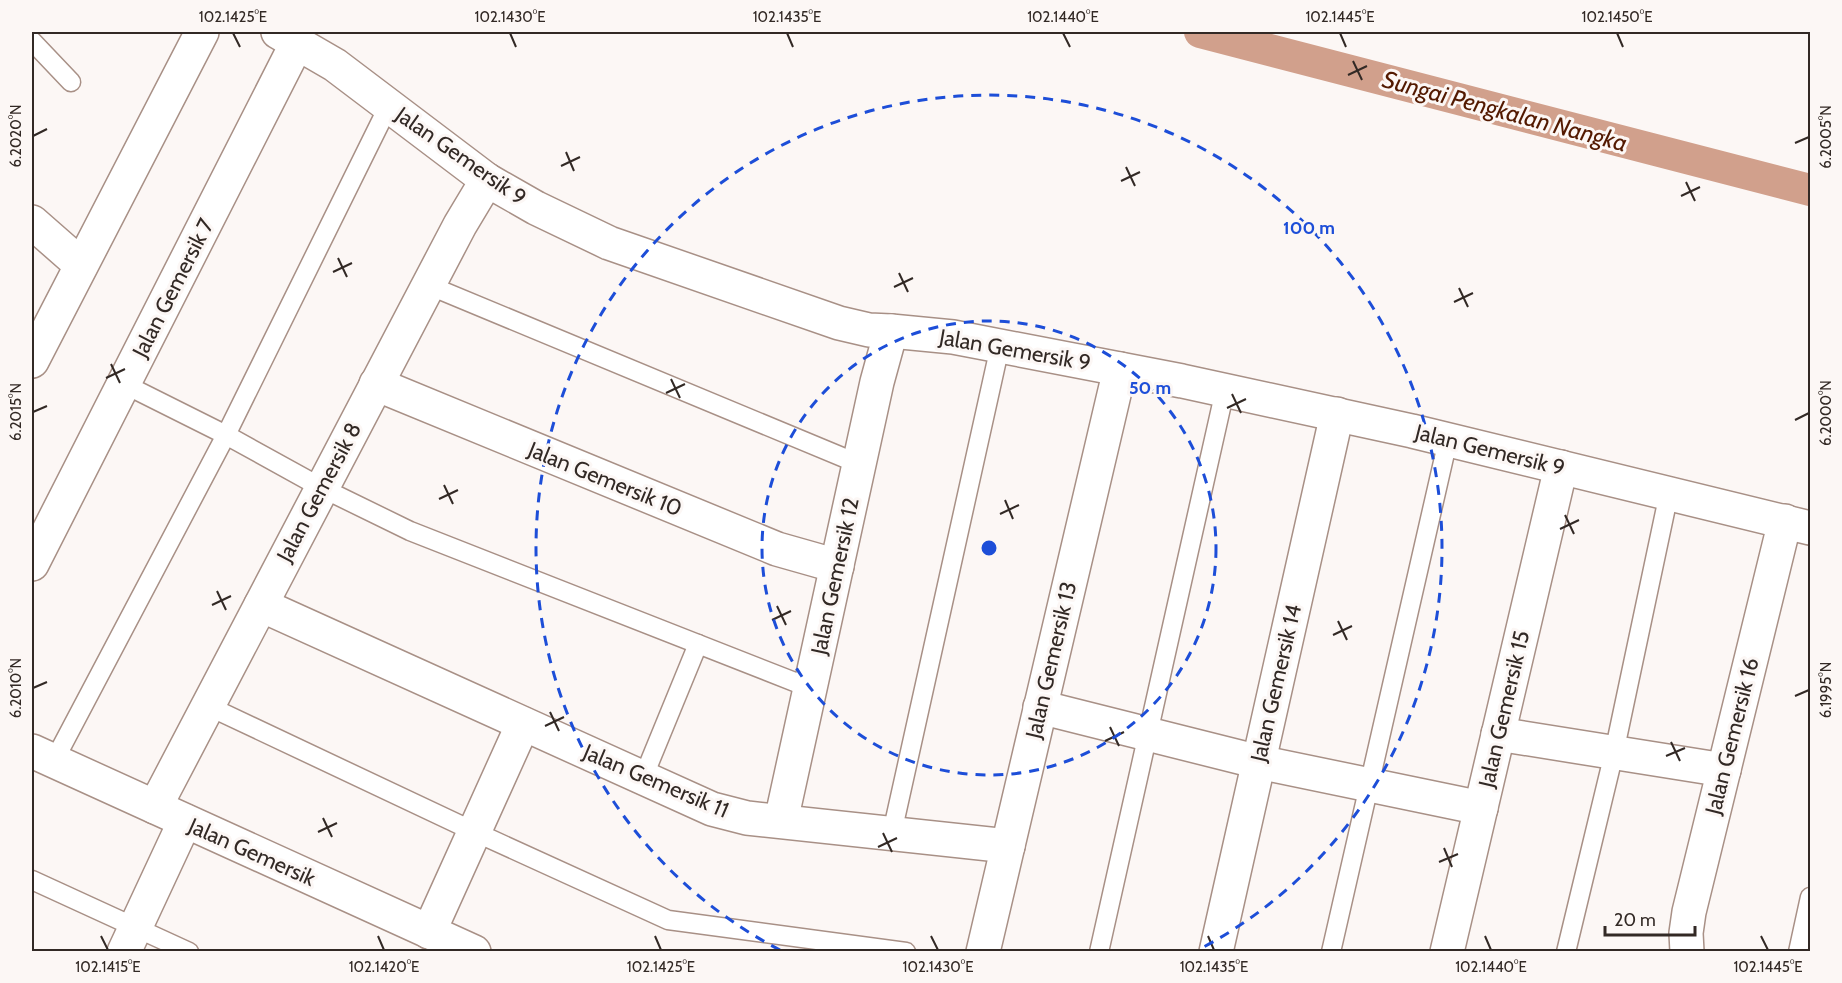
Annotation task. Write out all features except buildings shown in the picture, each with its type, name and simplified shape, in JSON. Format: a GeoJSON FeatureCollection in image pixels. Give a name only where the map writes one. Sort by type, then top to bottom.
{"type":"FeatureCollection","features":[{"type":"Feature","properties":{"kind":"street"},"geometry":{"type":"LineString","coordinates":[[32,361],[202,32]]}},
{"type":"Feature","properties":{"kind":"street","name":"Jalan Gemersik 9"},"geometry":{"type":"LineString","coordinates":[[287,37],[335,65],[487,180],[536,208],[609,243],[838,323],[869,330],[953,338],[1000,346],[1225,390],[1337,414],[1798,524]]}},
{"type":"Feature","properties":{"kind":"street","name":"Jalan Gemersik 7"},"geometry":{"type":"LineString","coordinates":[[32,564],[124,384],[287,37]]}},
{"type":"Feature","properties":{"kind":"street","name":"Jalan Gemersik 8"},"geometry":{"type":"LineString","coordinates":[[155,807],[428,285],[487,180]]}},
{"type":"Feature","properties":{"kind":"street"},"geometry":{"type":"LineString","coordinates":[[32,222],[81,265]]}},
{"type":"Feature","properties":{"kind":"street","name":"Jalan Gemersik 12"},"geometry":{"type":"LineString","coordinates":[[781,821],[877,382],[891,331]]}},
{"type":"Feature","properties":{"kind":"street","name":"Jalan Gemersik 13"},"geometry":{"type":"LineString","coordinates":[[983,951],[1120,369]]}},
{"type":"Feature","properties":{"kind":"street","name":"Jalan Gemersik 10"},"geometry":{"type":"LineString","coordinates":[[376,384],[777,549],[837,566]]}},
{"type":"Feature","properties":{"kind":"street","name":"Jalan Gemersik 14"},"geometry":{"type":"LineString","coordinates":[[1216,951],[1337,414]]}},
{"type":"Feature","properties":{"kind":"street","name":"Jalan Gemersik 15"},"geometry":{"type":"LineString","coordinates":[[1447,951],[1561,467]]}},
{"type":"Feature","properties":{"kind":"street","name":"Jalan Gemersik 16"},"geometry":{"type":"LineString","coordinates":[[1687,951],[1686,933],[1689,912],[1724,770],[1798,524]]}},
{"type":"Feature","properties":{"kind":"street","name":"Jalan Gemersik 11"},"geometry":{"type":"LineString","coordinates":[[261,605],[712,809],[747,818],[1008,846]]}},
{"type":"Feature","properties":{"kind":"street"},"geometry":{"type":"LineString","coordinates":[[1040,707],[1259,762],[1481,808]]}},
{"type":"Feature","properties":{"kind":"street"},"geometry":{"type":"LineString","coordinates":[[447,943],[475,832],[523,724]]}},
{"type":"Feature","properties":{"kind":"street"},"geometry":{"type":"LineString","coordinates":[[1498,734],[1724,770]]}},
{"type":"Feature","properties":{"kind":"street","name":"Jalan Gemersik"},"geometry":{"type":"LineString","coordinates":[[43,756],[447,943]]}},
{"type":"Feature","properties":{"kind":"street"},"geometry":{"type":"LineString","coordinates":[[130,939],[185,821]]}},
{"type":"Feature","properties":{"kind":"lane"},"geometry":{"type":"LineString","coordinates":[[32,41],[71,82]]}},
{"type":"Feature","properties":{"kind":"lane"},"geometry":{"type":"LineString","coordinates":[[43,756],[226,435],[389,105]]}},
{"type":"Feature","properties":{"kind":"lane"},"geometry":{"type":"LineString","coordinates":[[428,285],[859,464]]}},
{"type":"Feature","properties":{"kind":"lane"},"geometry":{"type":"LineString","coordinates":[[892,833],[1000,346]]}},
{"type":"Feature","properties":{"kind":"lane"},"geometry":{"type":"LineString","coordinates":[[124,384],[226,435],[322,488],[410,531],[810,688]]}},
{"type":"Feature","properties":{"kind":"lane"},"geometry":{"type":"LineString","coordinates":[[1100,951],[1225,390]]}},
{"type":"Feature","properties":{"kind":"lane"},"geometry":{"type":"LineString","coordinates":[[1332,951],[1448,440]]}},
{"type":"Feature","properties":{"kind":"lane"},"geometry":{"type":"LineString","coordinates":[[1566,951],[1614,753],[1669,493]]}},
{"type":"Feature","properties":{"kind":"lane"},"geometry":{"type":"LineString","coordinates":[[643,778],[698,644]]}},
{"type":"Feature","properties":{"kind":"lane"},"geometry":{"type":"LineString","coordinates":[[208,706],[668,920],[906,951]]}},
{"type":"Feature","properties":{"kind":"lane"},"geometry":{"type":"LineString","coordinates":[[32,880],[130,939],[189,951]]}},
{"type":"Feature","properties":{"kind":"lane"},"geometry":{"type":"LineString","coordinates":[[1798,951],[1810,897]]}},
{"type":"Feature","properties":{"kind":"waterway","name":"Sungai Pengkalan Nangka"},"geometry":{"type":"LineString","coordinates":[[1200,32],[1810,190]]}}]}
